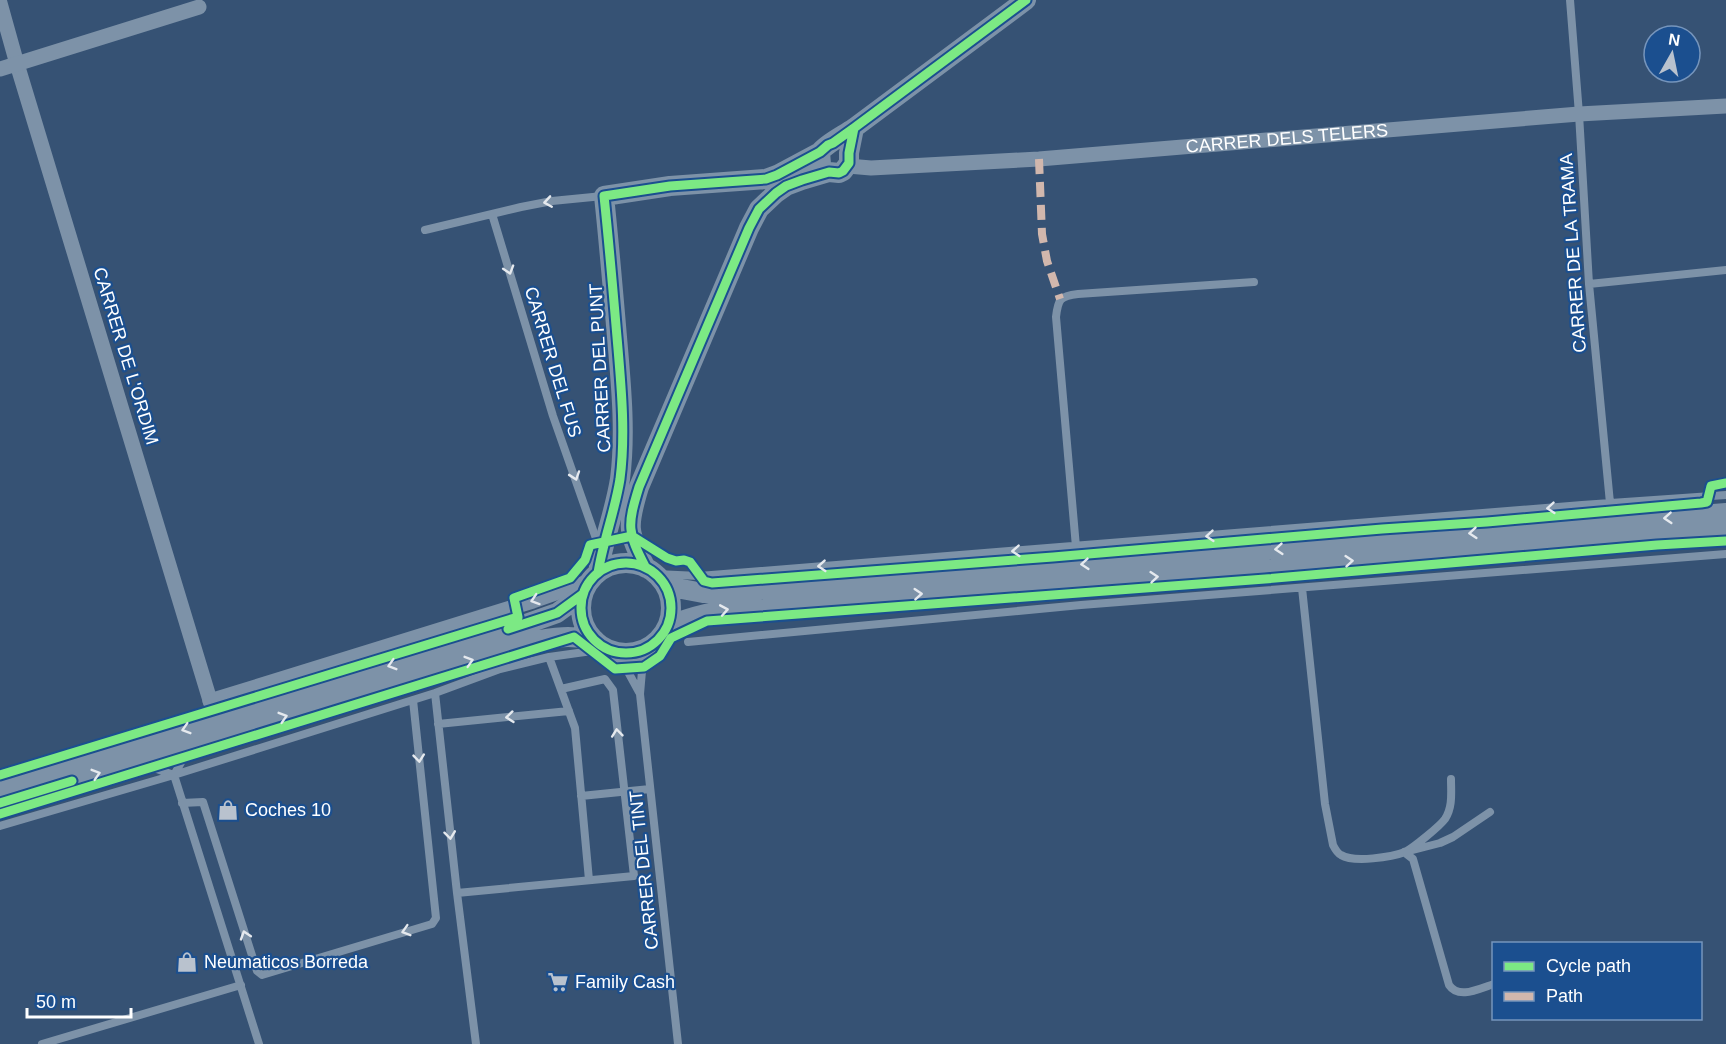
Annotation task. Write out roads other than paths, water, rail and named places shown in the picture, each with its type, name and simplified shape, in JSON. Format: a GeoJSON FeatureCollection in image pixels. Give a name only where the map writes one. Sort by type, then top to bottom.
{"type":"FeatureCollection","features":[{"type":"Feature","properties":{"kind":"street"},"geometry":{"type":"LineString","coordinates":[[662,634],[671,606],[656,576],[634,544],[631,517],[636,495],[759,209],[786,186],[802,180],[836,157],[854,128],[1026,0]]}},
{"type":"Feature","properties":{"kind":"street","name":"CARRER DE L'ORDIM"},"geometry":{"type":"LineString","coordinates":[[0,3],[216,720]]}},
{"type":"Feature","properties":{"kind":"street"},"geometry":{"type":"LineString","coordinates":[[0,69],[199,7]]}},
{"type":"Feature","properties":{"kind":"street","name":"CARRER DELS TELERS"},"geometry":{"type":"LineString","coordinates":[[836,157],[871,168],[1039,159],[1579,114],[1726,106]]}},
{"type":"Feature","properties":{"kind":"street"},"geometry":{"type":"LineString","coordinates":[[604,196],[670,186],[766,179],[836,157]]}},
{"type":"Feature","properties":{"kind":"street"},"geometry":{"type":"LineString","coordinates":[[743,182],[757,192],[759,209]]}},
{"type":"Feature","properties":{"kind":"street","name":"CARRER DEL PUNT"},"geometry":{"type":"LineString","coordinates":[[591,583],[620,479],[622,411],[604,196]]}},
{"type":"Feature","properties":{"kind":"street"},"geometry":{"type":"LineString","coordinates":[[0,786],[526,624],[557,612],[609,567],[622,563],[634,564],[656,576],[703,593],[735,592],[1582,515],[1726,513]]}},
{"type":"Feature","properties":{"kind":"street"},"geometry":{"type":"LineString","coordinates":[[0,803],[530,642],[554,637],[580,637],[624,653],[636,652],[647,648],[680,621],[708,612],[734,608],[1079,583],[1726,530]]}},
{"type":"Feature","properties":{"kind":"street"},"geometry":{"type":"LineString","coordinates":[[210,700],[591,583]]}},
{"type":"Feature","properties":{"kind":"street"},"geometry":{"type":"LineString","coordinates":[[591,583],[581,606],[582,618],[587,630],[604,646]]}},
{"type":"Feature","properties":{"kind":"lane","name":"CARRER DE LA TRAMA"},"geometry":{"type":"LineString","coordinates":[[1570,0],[1589,284],[1610,503]]}},
{"type":"Feature","properties":{"kind":"lane"},"geometry":{"type":"LineString","coordinates":[[425,230],[552,201],[604,196]]}},
{"type":"Feature","properties":{"kind":"lane","name":"CARRER DEL FUS"},"geometry":{"type":"LineString","coordinates":[[492,214],[553,416],[601,552]]}},
{"type":"Feature","properties":{"kind":"lane"},"geometry":{"type":"LineString","coordinates":[[1589,284],[1726,270]]}},
{"type":"Feature","properties":{"kind":"lane"},"geometry":{"type":"LineString","coordinates":[[1076,547],[1056,317],[1060,299],[1067,295],[1078,294],[1254,282]]}},
{"type":"Feature","properties":{"kind":"lane"},"geometry":{"type":"LineString","coordinates":[[656,576],[699,576],[1076,547],[1582,515],[1610,503],[1726,495]]}},
{"type":"Feature","properties":{"kind":"lane"},"geometry":{"type":"LineString","coordinates":[[688,642],[1081,605],[1726,554]]}},
{"type":"Feature","properties":{"kind":"lane"},"geometry":{"type":"LineString","coordinates":[[1079,583],[1081,605]]}},
{"type":"Feature","properties":{"kind":"lane"},"geometry":{"type":"LineString","coordinates":[[1302,588],[1325,804],[1333,845],[1340,855],[1353,859],[1375,858],[1440,843],[1490,812]]}},
{"type":"Feature","properties":{"kind":"lane"},"geometry":{"type":"LineString","coordinates":[[640,694],[642,671],[662,634]]}},
{"type":"Feature","properties":{"kind":"lane"},"geometry":{"type":"LineString","coordinates":[[0,826],[174,775],[435,693],[501,669],[549,657],[592,651],[604,646],[627,670],[640,694]]}},
{"type":"Feature","properties":{"kind":"lane"},"geometry":{"type":"LineString","coordinates":[[549,657],[574,728],[589,880]]}},
{"type":"Feature","properties":{"kind":"lane"},"geometry":{"type":"LineString","coordinates":[[457,892],[634,876],[613,690],[604,679],[561,689]]}},
{"type":"Feature","properties":{"kind":"lane"},"geometry":{"type":"LineString","coordinates":[[435,693],[476,1044]]}},
{"type":"Feature","properties":{"kind":"lane","name":"CARRER DEL TINT"},"geometry":{"type":"LineString","coordinates":[[640,694],[678,1044]]}},
{"type":"Feature","properties":{"kind":"lane"},"geometry":{"type":"LineString","coordinates":[[183,803],[203,802],[257,971],[262,975],[432,924],[436,918],[413,700]]}},
{"type":"Feature","properties":{"kind":"lane"},"geometry":{"type":"LineString","coordinates":[[438,724],[568,711]]}},
{"type":"Feature","properties":{"kind":"lane"},"geometry":{"type":"LineString","coordinates":[[191,746],[174,775],[259,1044]]}},
{"type":"Feature","properties":{"kind":"lane"},"geometry":{"type":"LineString","coordinates":[[134,762],[174,775]]}},
{"type":"Feature","properties":{"kind":"lane"},"geometry":{"type":"LineString","coordinates":[[1404,852],[1411,849],[1444,821],[1451,803],[1451,779]]}},
{"type":"Feature","properties":{"kind":"lane"},"geometry":{"type":"LineString","coordinates":[[581,796],[650,789]]}},
{"type":"Feature","properties":{"kind":"lane"},"geometry":{"type":"LineString","coordinates":[[1404,852],[1413,859],[1449,986],[1452,990],[1461,993],[1492,985]]}},
{"type":"Feature","properties":{"kind":"lane"},"geometry":{"type":"LineString","coordinates":[[42,1044],[241,985]]}},
{"type":"Feature","properties":{"kind":"place","name":"Coches 10"},"geometry":{"type":"Point","coordinates":[228,810]}},
{"type":"Feature","properties":{"kind":"place","name":"Neumaticos Borreda"},"geometry":{"type":"Point","coordinates":[187,962]}},
{"type":"Feature","properties":{"kind":"place","name":"Family Cash"},"geometry":{"type":"Point","coordinates":[558,982]}}]}
